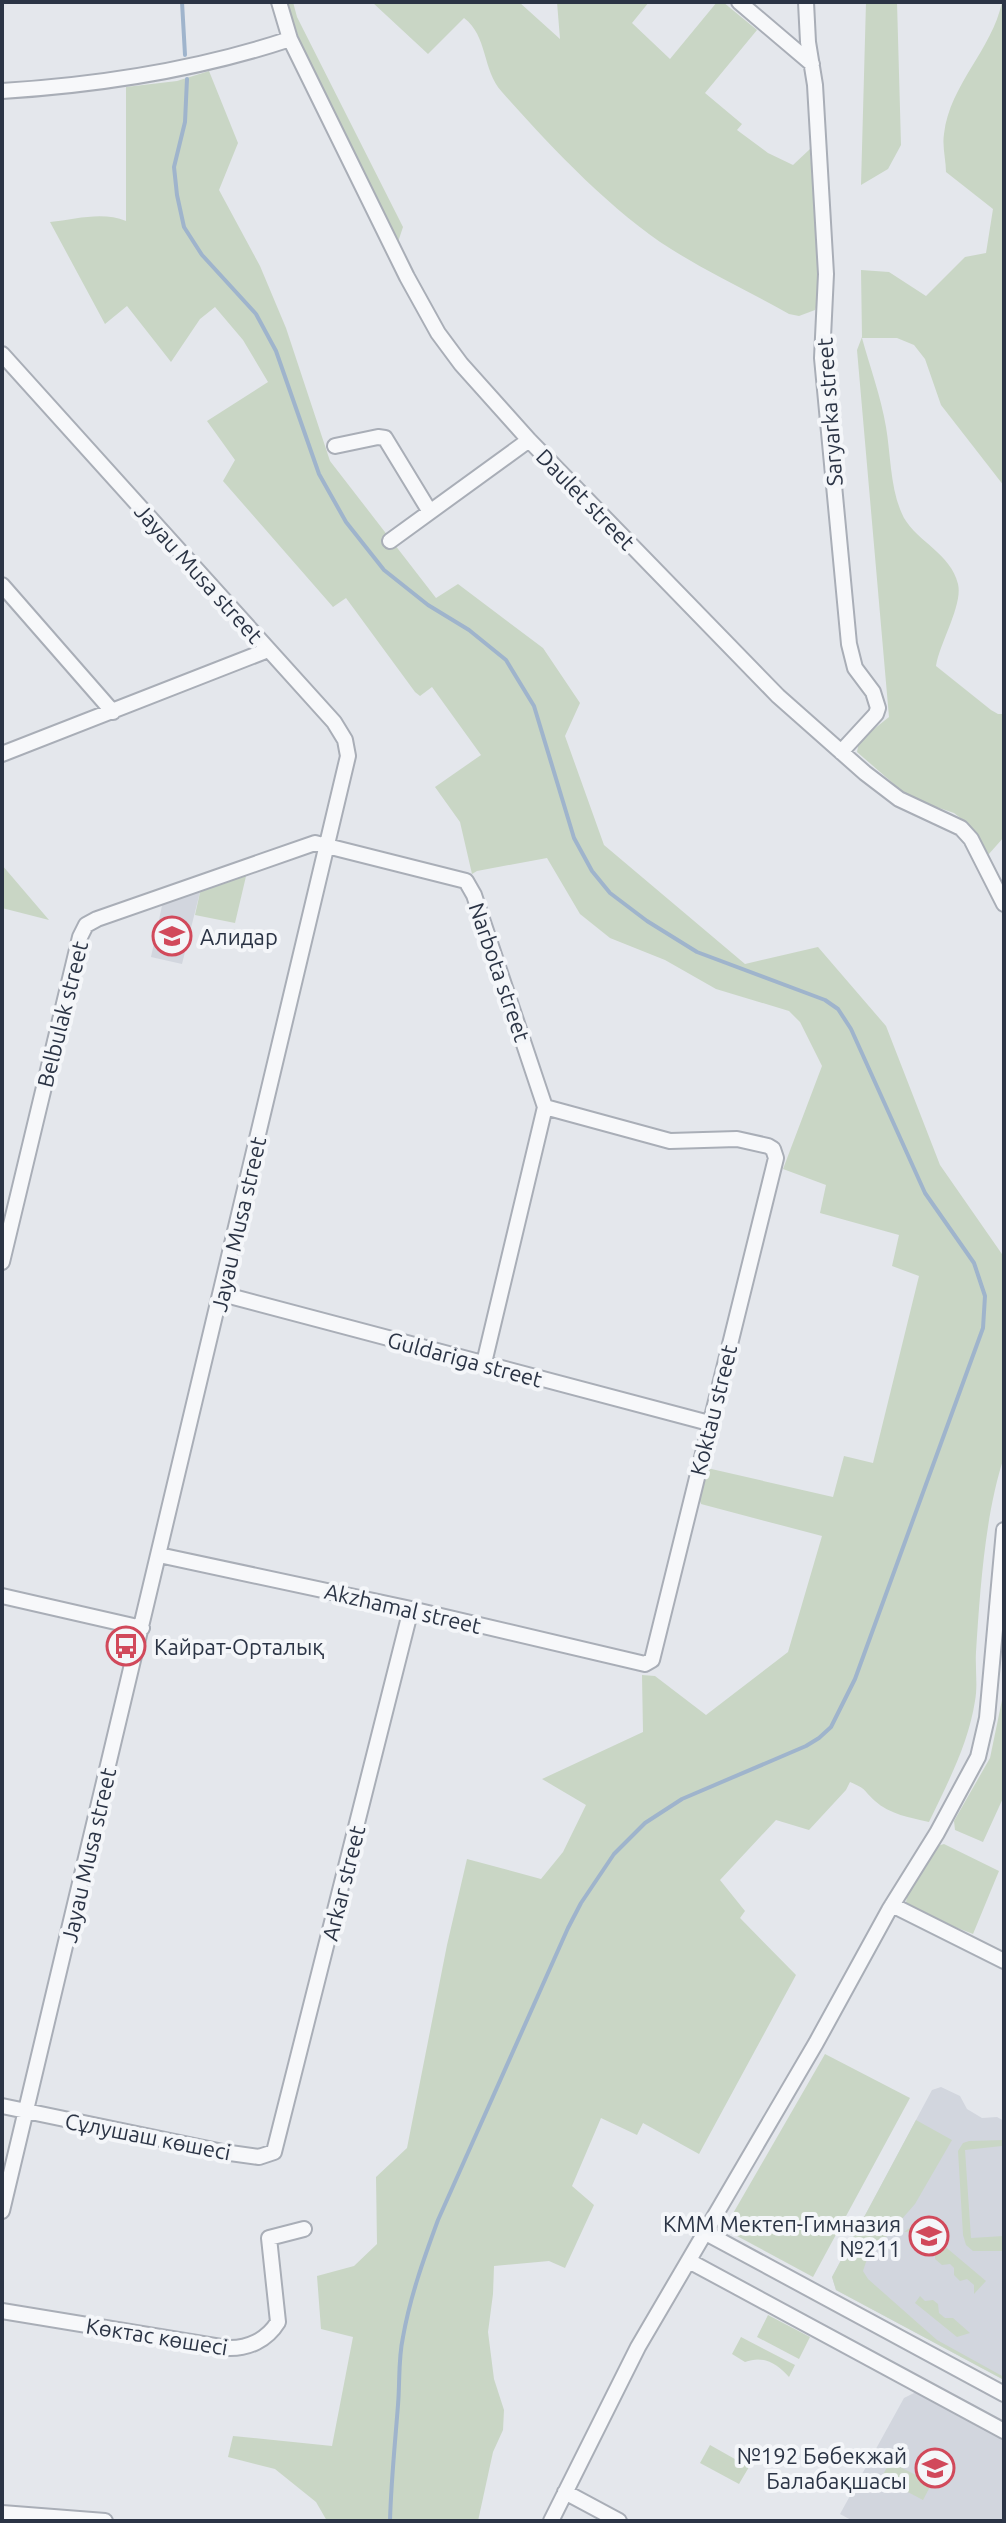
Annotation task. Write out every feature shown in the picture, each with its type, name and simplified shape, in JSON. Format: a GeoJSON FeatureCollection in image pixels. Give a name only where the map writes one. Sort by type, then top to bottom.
{"type":"FeatureCollection","features":[{"type":"Feature","properties":{"kind":"street","name":"Daulet street"},"geometry":{"type":"LineString","coordinates":[[279,2],[290,39],[407,277],[438,333],[461,364],[529,440],[778,696],[899,799],[961,828],[971,839],[1004,904]]}},
{"type":"Feature","properties":{"kind":"street"},"geometry":{"type":"LineString","coordinates":[[739,2],[812,64]]}},
{"type":"Feature","properties":{"kind":"street","name":"Saryarka street"},"geometry":{"type":"LineString","coordinates":[[806,2],[826,274],[822,358],[849,644],[855,668],[873,692],[878,708],[841,752]]}},
{"type":"Feature","properties":{"kind":"street"},"geometry":{"type":"LineString","coordinates":[[2,91],[91,83],[222,61],[290,39]]}},
{"type":"Feature","properties":{"kind":"street","name":"Jayau Musa street"},"geometry":{"type":"LineString","coordinates":[[2,354],[334,722],[348,748],[348,766],[2,2211]]}},
{"type":"Feature","properties":{"kind":"street"},"geometry":{"type":"LineString","coordinates":[[335,446],[385,438],[430,512]]}},
{"type":"Feature","properties":{"kind":"street"},"geometry":{"type":"LineString","coordinates":[[390,541],[529,440]]}},
{"type":"Feature","properties":{"kind":"street"},"geometry":{"type":"LineString","coordinates":[[2,585],[113,712]]}},
{"type":"Feature","properties":{"kind":"street"},"geometry":{"type":"LineString","coordinates":[[2,754],[268,650]]}},
{"type":"Feature","properties":{"kind":"street","name":"Belbulak street"},"geometry":{"type":"LineString","coordinates":[[2,1262],[80,937],[86,925],[315,843],[329,846]]}},
{"type":"Feature","properties":{"kind":"street","name":"Narbota street"},"geometry":{"type":"LineString","coordinates":[[329,846],[466,881],[474,895],[545,1107]]}},
{"type":"Feature","properties":{"kind":"street"},"geometry":{"type":"LineString","coordinates":[[484,1363],[545,1107]]}},
{"type":"Feature","properties":{"kind":"street","name":"Koktau street"},"geometry":{"type":"LineString","coordinates":[[545,1107],[659,1139],[683,1142],[737,1139],[768,1146],[775,1153],[775,1165],[652,1660],[645,1664]]}},
{"type":"Feature","properties":{"kind":"street","name":"Guldariga street"},"geometry":{"type":"LineString","coordinates":[[222,1294],[709,1423]]}},
{"type":"Feature","properties":{"kind":"street"},"geometry":{"type":"LineString","coordinates":[[551,2521],[638,2347],[978,1757],[984,1740],[1004,1530]]}},
{"type":"Feature","properties":{"kind":"street","name":"Akzhamal street"},"geometry":{"type":"LineString","coordinates":[[159,1555],[411,1609],[645,1664]]}},
{"type":"Feature","properties":{"kind":"street"},"geometry":{"type":"LineString","coordinates":[[2,1596],[142,1628]]}},
{"type":"Feature","properties":{"kind":"street","name":"Arkar street"},"geometry":{"type":"LineString","coordinates":[[271,2155],[276,2148],[411,1609]]}},
{"type":"Feature","properties":{"kind":"street"},"geometry":{"type":"LineString","coordinates":[[892,1905],[1004,1961]]}},
{"type":"Feature","properties":{"kind":"street","name":"Сұлушаш көшесі"},"geometry":{"type":"LineString","coordinates":[[2,2106],[223,2152],[271,2155]]}},
{"type":"Feature","properties":{"kind":"street","name":"Көктас көшесі"},"geometry":{"type":"LineString","coordinates":[[2,2311],[227,2348],[249,2346],[264,2337],[278,2322],[269,2238],[304,2229]]}},
{"type":"Feature","properties":{"kind":"street"},"geometry":{"type":"LineString","coordinates":[[706,2233],[1004,2394]]}},
{"type":"Feature","properties":{"kind":"street"},"geometry":{"type":"LineString","coordinates":[[689,2261],[1004,2431]]}},
{"type":"Feature","properties":{"kind":"street"},"geometry":{"type":"LineString","coordinates":[[565,2492],[619,2521]]}},
{"type":"Feature","properties":{"kind":"street"},"geometry":{"type":"LineString","coordinates":[[2,2513],[105,2521]]}},
{"type":"Feature","properties":{"kind":"shaded area","name":"Алидар"},"geometry":{"type":"Polygon","coordinates":[[[201,888],[182,964],[151,957],[163,901],[201,888]]]}},
{"type":"Feature","properties":{"kind":"shaded area","name":"КММ Мектеп-Гимназия №211"},"geometry":{"type":"Polygon","coordinates":[[[941,2087],[960,2096],[967,2109],[982,2118],[997,2117],[1004,2121],[1004,2380],[836,2290],[832,2277],[932,2090],[941,2087]]]}},
{"type":"Feature","properties":{"kind":"shaded area","name":"№192 Бөбекжай Балабақшасы"},"geometry":{"type":"Polygon","coordinates":[[[916,2392],[1004,2439],[1004,2521],[853,2521],[840,2514],[904,2398],[916,2392]]]}},
{"type":"Feature","properties":{"kind":"green space"},"geometry":{"type":"Polygon","coordinates":[[[287,2],[293,2],[297,17],[403,227],[397,245],[300,42],[287,2]]]}},
{"type":"Feature","properties":{"kind":"green space"},"geometry":{"type":"Polygon","coordinates":[[[372,2],[519,2],[560,39],[557,2],[649,2],[632,23],[670,59],[717,2],[723,2],[757,30],[705,93],[742,124],[737,130],[768,153],[793,165],[810,149],[820,297],[815,310],[799,316],[789,314],[685,258],[626,216],[560,155],[502,92],[491,74],[477,34],[464,18],[428,54],[372,2]]]}},
{"type":"Feature","properties":{"kind":"green space"},"geometry":{"type":"Polygon","coordinates":[[[866,2],[897,2],[901,145],[888,169],[861,185],[866,2]]]}},
{"type":"Feature","properties":{"kind":"green space"},"geometry":{"type":"Polygon","coordinates":[[[1002,2],[1004,486],[941,405],[925,359],[914,345],[897,338],[862,338],[884,416],[899,508],[910,526],[949,564],[958,584],[957,602],[936,666],[991,710],[1004,714],[1004,837],[988,855],[975,831],[963,820],[954,813],[910,798],[857,752],[859,741],[889,717],[857,350],[862,337],[861,270],[889,272],[926,296],[965,257],[986,253],[993,209],[946,172],[944,139],[954,99],[990,36],[1002,2]]]}},
{"type":"Feature","properties":{"kind":"green space"},"geometry":{"type":"Polygon","coordinates":[[[209,71],[238,143],[219,190],[260,266],[286,328],[330,461],[436,598],[458,584],[543,648],[580,703],[565,736],[604,845],[745,964],[818,947],[886,1026],[940,1165],[1004,1257],[1004,1457],[984,1553],[975,1701],[968,1733],[956,1763],[929,1822],[887,1809],[850,1782],[809,1830],[776,1820],[720,1880],[745,1911],[740,1918],[796,1975],[699,2154],[643,2123],[637,2135],[601,2118],[572,2186],[594,2205],[565,2268],[549,2261],[494,2266],[488,2332],[494,2379],[504,2410],[503,2430],[493,2452],[478,2521],[327,2521],[316,2502],[275,2469],[228,2457],[233,2436],[332,2446],[353,2337],[321,2329],[317,2276],[354,2266],[377,2244],[376,2177],[407,2148],[467,1859],[541,1879],[563,1852],[586,1805],[542,1779],[643,1732],[642,1675],[655,1676],[706,1715],[788,1652],[822,1536],[701,1504],[699,1498],[707,1468],[833,1497],[844,1456],[873,1463],[919,1276],[892,1266],[899,1235],[820,1213],[826,1185],[783,1169],[822,1066],[800,1022],[789,1011],[716,989],[665,960],[610,938],[580,914],[547,858],[472,874],[460,822],[435,787],[481,755],[432,687],[420,696],[415,692],[346,598],[333,607],[223,481],[235,460],[207,421],[268,382],[243,340],[215,307],[200,319],[171,362],[127,306],[105,324],[50,222],[99,216],[126,221],[126,87],[177,81],[209,71]]]}},
{"type":"Feature","properties":{"kind":"green space"},"geometry":{"type":"Polygon","coordinates":[[[2,865],[49,920],[2,908],[2,865]]]}},
{"type":"Feature","properties":{"kind":"green space"},"geometry":{"type":"Polygon","coordinates":[[[247,872],[235,923],[195,915],[201,888],[247,872]]]}},
{"type":"Feature","properties":{"kind":"green space"},"geometry":{"type":"Polygon","coordinates":[[[1004,1672],[1004,1796],[983,1842],[955,1830],[954,1821],[990,1758],[1002,1700],[1004,1672]]]}},
{"type":"Feature","properties":{"kind":"green space"},"geometry":{"type":"Polygon","coordinates":[[[944,1844],[999,1871],[973,1934],[916,1912],[906,1903],[907,1894],[937,1846],[944,1844]]]}},
{"type":"Feature","properties":{"kind":"green space"},"geometry":{"type":"Polygon","coordinates":[[[825,2054],[910,2098],[813,2277],[724,2229],[825,2054]]]}},
{"type":"Feature","properties":{"kind":"green space"},"geometry":{"type":"Polygon","coordinates":[[[916,2120],[952,2140],[915,2204],[867,2259],[863,2271],[868,2279],[937,2340],[1004,2377],[1004,2380],[836,2290],[832,2277],[916,2120]]]}},
{"type":"Feature","properties":{"kind":"green space"},"geometry":{"type":"Polygon","coordinates":[[[1004,2140],[1004,2163],[1002,2146],[965,2150],[971,2238],[1004,2236],[1004,2251],[973,2251],[966,2245],[963,2235],[958,2151],[963,2143],[969,2141],[1004,2140]]]}},
{"type":"Feature","properties":{"kind":"green space"},"geometry":{"type":"Polygon","coordinates":[[[914,2225],[923,2228],[986,2281],[974,2294],[974,2285],[967,2279],[960,2281],[950,2264],[942,2265],[935,2259],[935,2252],[930,2247],[923,2249],[918,2245],[917,2236],[912,2231],[904,2232],[914,2225]]]}},
{"type":"Feature","properties":{"kind":"green space"},"geometry":{"type":"Polygon","coordinates":[[[920,2296],[925,2301],[933,2300],[938,2304],[939,2313],[945,2318],[953,2318],[970,2333],[957,2337],[915,2303],[920,2296]]]}},
{"type":"Feature","properties":{"kind":"green space"},"geometry":{"type":"Polygon","coordinates":[[[768,2315],[810,2337],[799,2359],[757,2337],[768,2315]]]}},
{"type":"Feature","properties":{"kind":"green space"},"geometry":{"type":"Polygon","coordinates":[[[741,2337],[795,2365],[789,2377],[769,2362],[758,2359],[745,2362],[732,2354],[741,2337]]]}},
{"type":"Feature","properties":{"kind":"green space"},"geometry":{"type":"Polygon","coordinates":[[[710,2445],[749,2467],[739,2484],[700,2463],[710,2445]]]}},
{"type":"Feature","properties":{"kind":"green space"},"geometry":{"type":"Polygon","coordinates":[[[890,2462],[932,2483],[923,2500],[881,2478],[890,2462]]]}},
{"type":"Feature","properties":{"kind":"waterway"},"geometry":{"type":"LineString","coordinates":[[182,2],[185,55]]}},
{"type":"Feature","properties":{"kind":"waterway"},"geometry":{"type":"LineString","coordinates":[[187,79],[185,122],[174,167],[184,227],[202,255],[256,314],[276,351],[319,474],[346,522],[384,570],[506,660],[534,706],[574,838],[592,871],[610,893],[647,921],[697,952],[825,1000],[838,1009],[851,1029],[925,1193],[974,1263],[985,1296],[983,1328],[855,1679],[831,1727],[806,1746],[682,1799],[645,1823],[614,1854],[568,1928],[438,2220],[413,2292],[400,2354],[390,2521]]}},
{"type":"Feature","properties":{"kind":"place","name":"Алидар"},"geometry":{"type":"Point","coordinates":[172,936]}},
{"type":"Feature","properties":{"kind":"place","name":"Кайрат-Орталық"},"geometry":{"type":"Point","coordinates":[126,1646]}},
{"type":"Feature","properties":{"kind":"place","name":"КММ Мектеп-Гимназия №211"},"geometry":{"type":"Point","coordinates":[929,2236]}},
{"type":"Feature","properties":{"kind":"place","name":"№192 Бөбекжай Балабақшасы"},"geometry":{"type":"Point","coordinates":[935,2468]}}]}
